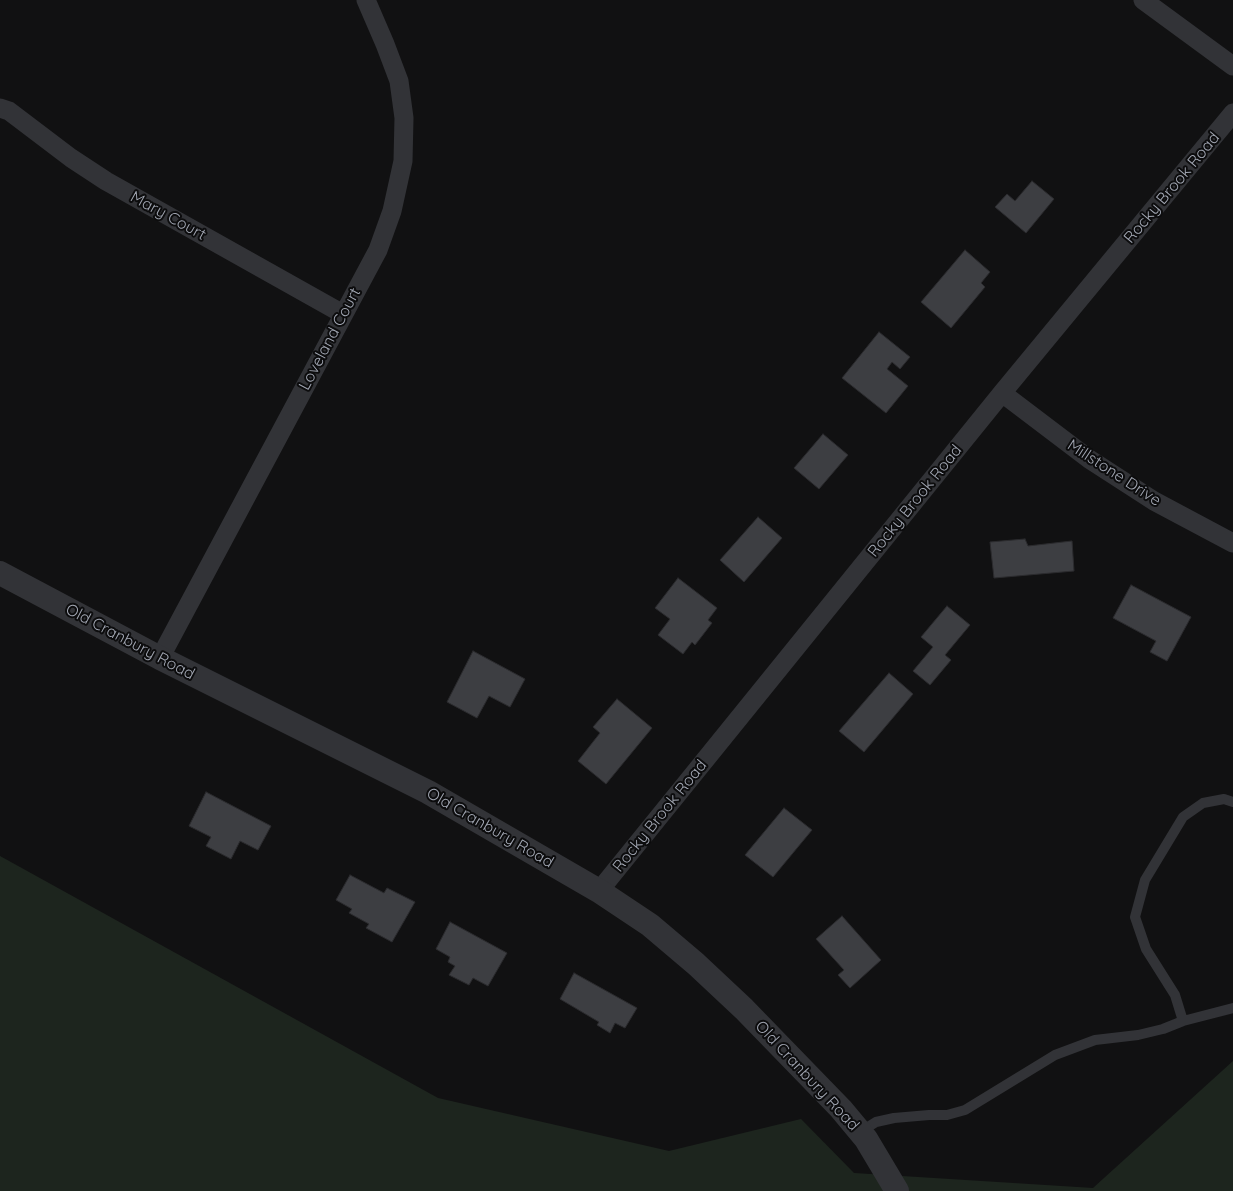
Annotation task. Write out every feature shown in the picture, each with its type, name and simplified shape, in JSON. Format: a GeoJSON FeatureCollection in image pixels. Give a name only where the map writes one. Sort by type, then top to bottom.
{"type":"FeatureCollection","features":[{"type":"Feature","properties":{"kind":"street","name":"Loveland Court"},"geometry":{"type":"LineString","coordinates":[[160,658],[378,250],[392,211],[403,161],[404,118],[399,81],[366,0]]}},
{"type":"Feature","properties":{"kind":"street"},"geometry":{"type":"LineString","coordinates":[[1143,0],[1233,66]]}},
{"type":"Feature","properties":{"kind":"street","name":"Mary Court"},"geometry":{"type":"LineString","coordinates":[[0,108],[9,111],[71,158],[106,181],[343,314]]}},
{"type":"Feature","properties":{"kind":"street","name":"Rocky Brook Road"},"geometry":{"type":"LineString","coordinates":[[599,891],[1002,393],[1233,113]]}},
{"type":"Feature","properties":{"kind":"street","name":"Millstone Drive"},"geometry":{"type":"LineString","coordinates":[[1002,393],[1089,459],[1154,501],[1233,543]]}},
{"type":"Feature","properties":{"kind":"street","name":"Old Cranbury Road"},"geometry":{"type":"LineString","coordinates":[[0,573],[160,658],[428,792],[599,891],[650,925],[703,970],[744,1009],[840,1109],[866,1139],[897,1190]]}},
{"type":"Feature","properties":{"kind":"lane"},"geometry":{"type":"LineString","coordinates":[[1183,1021],[1175,995],[1146,949],[1135,917],[1145,880],[1183,817],[1203,803],[1224,799],[1233,802]]}},
{"type":"Feature","properties":{"kind":"lane"},"geometry":{"type":"LineString","coordinates":[[860,1132],[876,1122],[894,1118],[947,1115],[965,1110],[1055,1055],[1095,1040],[1138,1035],[1233,1008]]}},
{"type":"Feature","properties":{"kind":"shaded area"},"geometry":{"type":"Polygon","coordinates":[[[0,856],[438,1098],[669,1151],[801,1119],[854,1173],[1093,1188],[1233,1061],[1233,1191],[0,1191],[0,856]]]}},
{"type":"Feature","properties":{"kind":"building"},"geometry":{"type":"Polygon","coordinates":[[[1032,181],[1054,199],[1026,233],[995,207],[1007,194],[1015,201],[1032,181]]]}},
{"type":"Feature","properties":{"kind":"building"},"geometry":{"type":"Polygon","coordinates":[[[965,250],[990,272],[981,283],[985,287],[951,328],[921,302],[965,250]]]}},
{"type":"Feature","properties":{"kind":"building"},"geometry":{"type":"Polygon","coordinates":[[[879,332],[910,357],[900,369],[892,362],[887,369],[908,386],[886,413],[842,378],[879,332]]]}},
{"type":"Feature","properties":{"kind":"building"},"geometry":{"type":"Polygon","coordinates":[[[823,434],[848,455],[819,489],[794,468],[823,434]]]}},
{"type":"Feature","properties":{"kind":"building"},"geometry":{"type":"Polygon","coordinates":[[[758,517],[782,538],[744,582],[720,560],[758,517]]]}},
{"type":"Feature","properties":{"kind":"building"},"geometry":{"type":"Polygon","coordinates":[[[1025,539],[1028,546],[1072,541],[1074,571],[994,578],[990,542],[1025,539]]]}},
{"type":"Feature","properties":{"kind":"building"},"geometry":{"type":"Polygon","coordinates":[[[678,578],[717,608],[708,620],[712,623],[695,645],[692,642],[683,654],[658,635],[670,619],[655,608],[678,578]]]}},
{"type":"Feature","properties":{"kind":"building"},"geometry":{"type":"Polygon","coordinates":[[[1131,585],[1191,617],[1167,661],[1150,652],[1156,641],[1113,618],[1131,585]]]}},
{"type":"Feature","properties":{"kind":"building"},"geometry":{"type":"Polygon","coordinates":[[[947,606],[970,625],[945,655],[951,660],[930,685],[913,671],[933,647],[921,637],[947,606]]]}},
{"type":"Feature","properties":{"kind":"building"},"geometry":{"type":"Polygon","coordinates":[[[473,651],[525,679],[510,707],[489,696],[477,718],[447,702],[473,651]]]}},
{"type":"Feature","properties":{"kind":"building"},"geometry":{"type":"Polygon","coordinates":[[[889,673],[913,694],[864,752],[839,731],[889,673]]]}},
{"type":"Feature","properties":{"kind":"building"},"geometry":{"type":"Polygon","coordinates":[[[617,699],[652,728],[606,784],[578,761],[600,733],[593,727],[617,699]]]}},
{"type":"Feature","properties":{"kind":"building"},"geometry":{"type":"Polygon","coordinates":[[[206,792],[271,826],[258,850],[240,841],[231,859],[206,846],[211,837],[189,826],[206,792]]]}},
{"type":"Feature","properties":{"kind":"building"},"geometry":{"type":"Polygon","coordinates":[[[784,808],[812,830],[773,877],[745,855],[784,808]]]}},
{"type":"Feature","properties":{"kind":"building"},"geometry":{"type":"Polygon","coordinates":[[[350,875],[384,893],[387,888],[415,902],[392,942],[366,928],[369,924],[349,913],[352,909],[336,900],[350,875]]]}},
{"type":"Feature","properties":{"kind":"building"},"geometry":{"type":"Polygon","coordinates":[[[842,916],[881,960],[850,988],[838,975],[844,970],[816,939],[842,916]]]}},
{"type":"Feature","properties":{"kind":"building"},"geometry":{"type":"Polygon","coordinates":[[[450,922],[507,953],[488,986],[473,978],[469,985],[449,975],[455,966],[448,962],[450,957],[436,949],[450,922]]]}},
{"type":"Feature","properties":{"kind":"building"},"geometry":{"type":"Polygon","coordinates":[[[574,973],[637,1008],[625,1028],[615,1023],[610,1033],[597,1025],[599,1022],[560,999],[574,973]]]}}]}
